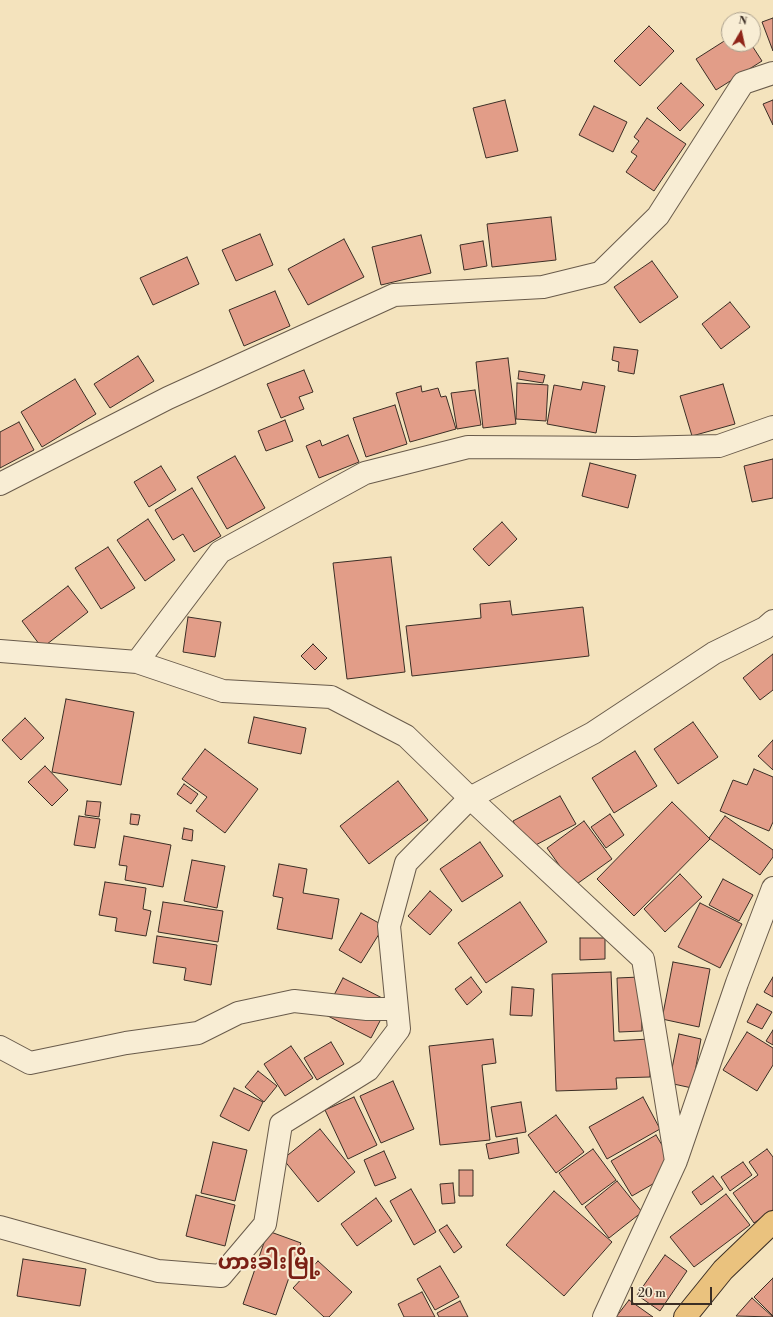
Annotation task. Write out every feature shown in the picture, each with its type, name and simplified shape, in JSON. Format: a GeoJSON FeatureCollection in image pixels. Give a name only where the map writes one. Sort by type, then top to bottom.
{"type":"FeatureCollection","features":[{"type":"Feature","properties":{"kind":"highway"},"geometry":{"type":"LineString","coordinates":[[685,1317],[723,1270],[773,1222]]}},
{"type":"Feature","properties":{"kind":"street"},"geometry":{"type":"LineString","coordinates":[[0,484],[168,398],[394,295],[543,288],[600,273],[658,216],[743,83],[773,73]]}},
{"type":"Feature","properties":{"kind":"street"},"geometry":{"type":"LineString","coordinates":[[137,662],[220,552],[365,473],[468,447],[636,448],[719,446],[773,427]]}},
{"type":"Feature","properties":{"kind":"street"},"geometry":{"type":"LineString","coordinates":[[0,1227],[158,1271],[221,1276],[265,1224],[281,1124],[368,1070],[399,1029],[389,926],[406,862],[470,798],[593,733],[714,653],[765,628],[773,621]]}},
{"type":"Feature","properties":{"kind":"street"},"geometry":{"type":"LineString","coordinates":[[0,651],[137,662],[222,691],[331,697],[406,736],[470,798],[643,959],[676,1161]]}},
{"type":"Feature","properties":{"kind":"street"},"geometry":{"type":"LineString","coordinates":[[604,1317],[676,1161],[737,983],[773,888]]}},
{"type":"Feature","properties":{"kind":"street"},"geometry":{"type":"LineString","coordinates":[[0,1047],[30,1063],[126,1043],[198,1033],[238,1013],[294,1000],[367,1009],[396,1009]]}},
{"type":"Feature","properties":{"kind":"building"},"geometry":{"type":"Polygon","coordinates":[[[773,18],[773,51],[762,22],[773,18]]]}},
{"type":"Feature","properties":{"kind":"building"},"geometry":{"type":"Polygon","coordinates":[[[649,26],[674,51],[640,86],[614,61],[649,26]]]}},
{"type":"Feature","properties":{"kind":"building"},"geometry":{"type":"Polygon","coordinates":[[[721,43],[721,52],[756,52],[762,61],[716,90],[696,59],[721,43]]]}},
{"type":"Feature","properties":{"kind":"building"},"geometry":{"type":"Polygon","coordinates":[[[681,83],[704,105],[680,131],[657,108],[681,83]]]}},
{"type":"Feature","properties":{"kind":"building"},"geometry":{"type":"Polygon","coordinates":[[[505,100],[518,151],[486,158],[473,108],[505,100]]]}},
{"type":"Feature","properties":{"kind":"building"},"geometry":{"type":"Polygon","coordinates":[[[773,100],[773,125],[763,104],[773,100]]]}},
{"type":"Feature","properties":{"kind":"building"},"geometry":{"type":"Polygon","coordinates":[[[594,106],[627,122],[613,152],[579,135],[594,106]]]}},
{"type":"Feature","properties":{"kind":"building"},"geometry":{"type":"Polygon","coordinates":[[[647,118],[686,144],[654,191],[626,172],[637,156],[631,152],[639,141],[634,137],[647,118]]]}},
{"type":"Feature","properties":{"kind":"building"},"geometry":{"type":"Polygon","coordinates":[[[551,217],[556,260],[492,267],[487,224],[551,217]]]}},
{"type":"Feature","properties":{"kind":"building"},"geometry":{"type":"Polygon","coordinates":[[[260,234],[273,265],[236,281],[222,250],[260,234]]]}},
{"type":"Feature","properties":{"kind":"building"},"geometry":{"type":"Polygon","coordinates":[[[421,235],[431,273],[381,285],[372,247],[421,235]]]}},
{"type":"Feature","properties":{"kind":"building"},"geometry":{"type":"Polygon","coordinates":[[[344,239],[364,277],[308,305],[288,269],[344,239]]]}},
{"type":"Feature","properties":{"kind":"building"},"geometry":{"type":"Polygon","coordinates":[[[483,241],[487,266],[464,270],[460,245],[483,241]]]}},
{"type":"Feature","properties":{"kind":"building"},"geometry":{"type":"Polygon","coordinates":[[[187,257],[199,284],[153,305],[140,278],[187,257]]]}},
{"type":"Feature","properties":{"kind":"building"},"geometry":{"type":"Polygon","coordinates":[[[652,261],[678,297],[640,323],[614,287],[652,261]]]}},
{"type":"Feature","properties":{"kind":"building"},"geometry":{"type":"Polygon","coordinates":[[[275,291],[290,326],[244,346],[229,310],[275,291]]]}},
{"type":"Feature","properties":{"kind":"building"},"geometry":{"type":"Polygon","coordinates":[[[730,302],[750,327],[721,349],[702,324],[730,302]]]}},
{"type":"Feature","properties":{"kind":"building"},"geometry":{"type":"Polygon","coordinates":[[[614,347],[638,350],[634,374],[618,371],[619,362],[612,360],[614,347]]]}},
{"type":"Feature","properties":{"kind":"building"},"geometry":{"type":"Polygon","coordinates":[[[138,356],[154,381],[110,408],[94,384],[138,356]]]}},
{"type":"Feature","properties":{"kind":"building"},"geometry":{"type":"Polygon","coordinates":[[[508,358],[516,424],[483,428],[476,362],[508,358]]]}},
{"type":"Feature","properties":{"kind":"building"},"geometry":{"type":"Polygon","coordinates":[[[304,370],[313,392],[299,397],[304,409],[281,418],[267,384],[304,370]]]}},
{"type":"Feature","properties":{"kind":"building"},"geometry":{"type":"Polygon","coordinates":[[[519,371],[545,375],[543,383],[518,379],[519,371]]]}},
{"type":"Feature","properties":{"kind":"building"},"geometry":{"type":"Polygon","coordinates":[[[75,379],[96,414],[42,447],[21,412],[75,379]]]}},
{"type":"Feature","properties":{"kind":"building"},"geometry":{"type":"Polygon","coordinates":[[[583,382],[605,386],[596,433],[547,424],[554,385],[581,390],[583,382]]]}},
{"type":"Feature","properties":{"kind":"building"},"geometry":{"type":"Polygon","coordinates":[[[517,383],[548,385],[546,421],[516,419],[517,383]]]}},
{"type":"Feature","properties":{"kind":"building"},"geometry":{"type":"Polygon","coordinates":[[[723,384],[735,424],[692,436],[680,396],[723,384]]]}},
{"type":"Feature","properties":{"kind":"building"},"geometry":{"type":"Polygon","coordinates":[[[421,386],[422,392],[438,388],[441,397],[446,396],[456,429],[410,442],[396,393],[421,386]]]}},
{"type":"Feature","properties":{"kind":"building"},"geometry":{"type":"Polygon","coordinates":[[[475,390],[481,425],[457,429],[451,393],[475,390]]]}},
{"type":"Feature","properties":{"kind":"building"},"geometry":{"type":"Polygon","coordinates":[[[395,405],[407,444],[366,457],[353,418],[395,405]]]}},
{"type":"Feature","properties":{"kind":"building"},"geometry":{"type":"Polygon","coordinates":[[[285,420],[293,441],[266,451],[258,431],[285,420]]]}},
{"type":"Feature","properties":{"kind":"building"},"geometry":{"type":"Polygon","coordinates":[[[19,422],[34,450],[0,468],[0,432],[19,422]]]}},
{"type":"Feature","properties":{"kind":"building"},"geometry":{"type":"Polygon","coordinates":[[[348,435],[359,462],[319,478],[306,446],[320,440],[322,446],[348,435]]]}},
{"type":"Feature","properties":{"kind":"building"},"geometry":{"type":"Polygon","coordinates":[[[235,456],[265,508],[227,529],[197,477],[235,456]]]}},
{"type":"Feature","properties":{"kind":"building"},"geometry":{"type":"Polygon","coordinates":[[[773,459],[773,498],[752,502],[744,466],[773,459]]]}},
{"type":"Feature","properties":{"kind":"building"},"geometry":{"type":"Polygon","coordinates":[[[590,463],[636,475],[628,508],[582,496],[590,463]]]}},
{"type":"Feature","properties":{"kind":"building"},"geometry":{"type":"Polygon","coordinates":[[[161,466],[176,490],[149,507],[134,482],[161,466]]]}},
{"type":"Feature","properties":{"kind":"building"},"geometry":{"type":"Polygon","coordinates":[[[192,488],[221,536],[194,552],[183,534],[173,540],[155,510],[192,488]]]}},
{"type":"Feature","properties":{"kind":"building"},"geometry":{"type":"Polygon","coordinates":[[[148,519],[175,560],[145,581],[117,540],[148,519]]]}},
{"type":"Feature","properties":{"kind":"building"},"geometry":{"type":"Polygon","coordinates":[[[502,522],[517,539],[489,566],[473,549],[502,522]]]}},
{"type":"Feature","properties":{"kind":"building"},"geometry":{"type":"Polygon","coordinates":[[[108,547],[135,588],[101,609],[75,568],[108,547]]]}},
{"type":"Feature","properties":{"kind":"building"},"geometry":{"type":"Polygon","coordinates":[[[391,557],[405,672],[347,679],[333,563],[391,557]]]}},
{"type":"Feature","properties":{"kind":"building"},"geometry":{"type":"Polygon","coordinates":[[[68,586],[88,612],[42,648],[22,621],[68,586]]]}},
{"type":"Feature","properties":{"kind":"building"},"geometry":{"type":"Polygon","coordinates":[[[510,601],[512,615],[583,607],[589,656],[412,676],[406,626],[481,618],[480,604],[510,601]]]}},
{"type":"Feature","properties":{"kind":"building"},"geometry":{"type":"Polygon","coordinates":[[[188,617],[221,622],[215,657],[183,652],[188,617]]]}},
{"type":"Feature","properties":{"kind":"building"},"geometry":{"type":"Polygon","coordinates":[[[313,644],[327,658],[315,670],[301,656],[313,644]]]}},
{"type":"Feature","properties":{"kind":"building"},"geometry":{"type":"Polygon","coordinates":[[[773,654],[773,690],[760,700],[743,678],[773,654]]]}},
{"type":"Feature","properties":{"kind":"building"},"geometry":{"type":"Polygon","coordinates":[[[66,699],[134,712],[121,785],[52,772],[66,699]]]}},
{"type":"Feature","properties":{"kind":"building"},"geometry":{"type":"Polygon","coordinates":[[[254,717],[306,728],[301,754],[248,743],[254,717]]]}},
{"type":"Feature","properties":{"kind":"building"},"geometry":{"type":"Polygon","coordinates":[[[25,718],[44,738],[21,760],[2,740],[25,718]]]}},
{"type":"Feature","properties":{"kind":"building"},"geometry":{"type":"Polygon","coordinates":[[[693,722],[718,757],[678,784],[654,749],[693,722]]]}},
{"type":"Feature","properties":{"kind":"building"},"geometry":{"type":"Polygon","coordinates":[[[773,740],[773,770],[758,756],[773,740]]]}},
{"type":"Feature","properties":{"kind":"building"},"geometry":{"type":"Polygon","coordinates":[[[205,749],[258,789],[225,833],[196,811],[207,797],[182,779],[205,749]]]}},
{"type":"Feature","properties":{"kind":"building"},"geometry":{"type":"Polygon","coordinates":[[[635,751],[657,786],[614,813],[592,778],[635,751]]]}},
{"type":"Feature","properties":{"kind":"building"},"geometry":{"type":"Polygon","coordinates":[[[45,766],[68,790],[52,806],[28,782],[45,766]]]}},
{"type":"Feature","properties":{"kind":"building"},"geometry":{"type":"Polygon","coordinates":[[[754,769],[773,777],[773,822],[769,831],[720,811],[733,780],[747,785],[754,769]]]}},
{"type":"Feature","properties":{"kind":"building"},"geometry":{"type":"Polygon","coordinates":[[[398,781],[428,820],[369,864],[340,826],[398,781]]]}},
{"type":"Feature","properties":{"kind":"building"},"geometry":{"type":"Polygon","coordinates":[[[184,784],[198,794],[191,804],[177,794],[184,784]]]}},
{"type":"Feature","properties":{"kind":"building"},"geometry":{"type":"Polygon","coordinates":[[[560,796],[576,824],[528,849],[513,821],[560,796]]]}},
{"type":"Feature","properties":{"kind":"building"},"geometry":{"type":"Polygon","coordinates":[[[87,801],[101,802],[99,817],[85,815],[87,801]]]}},
{"type":"Feature","properties":{"kind":"building"},"geometry":{"type":"Polygon","coordinates":[[[672,802],[710,839],[634,916],[597,879],[672,802]]]}},
{"type":"Feature","properties":{"kind":"building"},"geometry":{"type":"Polygon","coordinates":[[[131,814],[140,815],[138,825],[130,824],[131,814]]]}},
{"type":"Feature","properties":{"kind":"building"},"geometry":{"type":"Polygon","coordinates":[[[610,814],[624,835],[606,848],[591,827],[610,814]]]}},
{"type":"Feature","properties":{"kind":"building"},"geometry":{"type":"Polygon","coordinates":[[[79,816],[100,819],[95,848],[74,845],[79,816]]]}},
{"type":"Feature","properties":{"kind":"building"},"geometry":{"type":"Polygon","coordinates":[[[725,816],[773,850],[773,857],[760,875],[709,838],[725,816]]]}},
{"type":"Feature","properties":{"kind":"building"},"geometry":{"type":"Polygon","coordinates":[[[584,821],[612,859],[574,886],[547,848],[584,821]]]}},
{"type":"Feature","properties":{"kind":"building"},"geometry":{"type":"Polygon","coordinates":[[[184,828],[193,830],[192,841],[182,839],[184,828]]]}},
{"type":"Feature","properties":{"kind":"building"},"geometry":{"type":"Polygon","coordinates":[[[124,836],[171,845],[163,887],[125,880],[127,866],[119,865],[124,836]]]}},
{"type":"Feature","properties":{"kind":"building"},"geometry":{"type":"Polygon","coordinates":[[[480,842],[503,876],[462,902],[440,869],[480,842]]]}},
{"type":"Feature","properties":{"kind":"building"},"geometry":{"type":"Polygon","coordinates":[[[192,860],[225,866],[217,908],[184,901],[192,860]]]}},
{"type":"Feature","properties":{"kind":"building"},"geometry":{"type":"Polygon","coordinates":[[[279,864],[307,869],[303,893],[339,899],[332,939],[277,929],[283,898],[273,896],[279,864]]]}},
{"type":"Feature","properties":{"kind":"building"},"geometry":{"type":"Polygon","coordinates":[[[680,874],[702,897],[665,932],[644,909],[680,874]]]}},
{"type":"Feature","properties":{"kind":"building"},"geometry":{"type":"Polygon","coordinates":[[[723,879],[753,895],[739,921],[709,905],[723,879]]]}},
{"type":"Feature","properties":{"kind":"building"},"geometry":{"type":"Polygon","coordinates":[[[105,882],[146,888],[143,909],[151,911],[146,936],[115,931],[117,918],[99,915],[105,882]]]}},
{"type":"Feature","properties":{"kind":"building"},"geometry":{"type":"Polygon","coordinates":[[[430,891],[452,910],[430,935],[408,916],[430,891]]]}},
{"type":"Feature","properties":{"kind":"building"},"geometry":{"type":"Polygon","coordinates":[[[163,902],[223,911],[218,942],[158,932],[163,902]]]}},
{"type":"Feature","properties":{"kind":"building"},"geometry":{"type":"Polygon","coordinates":[[[520,902],[547,942],[486,983],[458,943],[520,902]]]}},
{"type":"Feature","properties":{"kind":"building"},"geometry":{"type":"Polygon","coordinates":[[[700,903],[742,924],[720,968],[678,947],[700,903]]]}},
{"type":"Feature","properties":{"kind":"building"},"geometry":{"type":"Polygon","coordinates":[[[361,913],[384,926],[361,963],[339,950],[361,913]]]}},
{"type":"Feature","properties":{"kind":"building"},"geometry":{"type":"Polygon","coordinates":[[[157,936],[217,945],[211,985],[184,980],[186,968],[153,963],[157,936]]]}},
{"type":"Feature","properties":{"kind":"building"},"geometry":{"type":"Polygon","coordinates":[[[580,938],[605,938],[605,959],[580,960],[580,938]]]}},
{"type":"Feature","properties":{"kind":"building"},"geometry":{"type":"Polygon","coordinates":[[[673,962],[710,969],[699,1027],[662,1019],[673,962]]]}},
{"type":"Feature","properties":{"kind":"building"},"geometry":{"type":"Polygon","coordinates":[[[611,972],[614,1041],[649,1039],[650,1077],[616,1078],[617,1089],[556,1091],[552,974],[611,972]]]}},
{"type":"Feature","properties":{"kind":"building"},"geometry":{"type":"Polygon","coordinates":[[[471,977],[482,992],[467,1005],[455,989],[471,977]]]}},
{"type":"Feature","properties":{"kind":"building"},"geometry":{"type":"Polygon","coordinates":[[[640,977],[642,1031],[619,1032],[617,978],[640,977]]]}},
{"type":"Feature","properties":{"kind":"building"},"geometry":{"type":"Polygon","coordinates":[[[773,977],[773,997],[764,992],[773,977]]]}},
{"type":"Feature","properties":{"kind":"building"},"geometry":{"type":"Polygon","coordinates":[[[343,978],[390,1002],[371,1038],[324,1014],[343,978]]]}},
{"type":"Feature","properties":{"kind":"building"},"geometry":{"type":"Polygon","coordinates":[[[512,987],[534,989],[532,1016],[510,1015],[512,987]]]}},
{"type":"Feature","properties":{"kind":"building"},"geometry":{"type":"Polygon","coordinates":[[[757,1004],[772,1012],[762,1029],[747,1022],[757,1004]]]}},
{"type":"Feature","properties":{"kind":"building"},"geometry":{"type":"Polygon","coordinates":[[[773,1030],[773,1045],[766,1041],[773,1030]]]}},
{"type":"Feature","properties":{"kind":"building"},"geometry":{"type":"Polygon","coordinates":[[[747,1032],[773,1048],[773,1065],[757,1091],[723,1070],[747,1032]]]}},
{"type":"Feature","properties":{"kind":"building"},"geometry":{"type":"Polygon","coordinates":[[[679,1034],[701,1039],[692,1088],[669,1083],[679,1034]]]}},
{"type":"Feature","properties":{"kind":"building"},"geometry":{"type":"Polygon","coordinates":[[[493,1039],[496,1063],[482,1065],[490,1140],[440,1145],[429,1046],[493,1039]]]}},
{"type":"Feature","properties":{"kind":"building"},"geometry":{"type":"Polygon","coordinates":[[[331,1042],[344,1064],[317,1080],[304,1058],[331,1042]]]}},
{"type":"Feature","properties":{"kind":"building"},"geometry":{"type":"Polygon","coordinates":[[[291,1046],[313,1078],[285,1096],[264,1064],[291,1046]]]}},
{"type":"Feature","properties":{"kind":"building"},"geometry":{"type":"Polygon","coordinates":[[[258,1071],[277,1086],[264,1102],[245,1087],[258,1071]]]}},
{"type":"Feature","properties":{"kind":"building"},"geometry":{"type":"Polygon","coordinates":[[[393,1081],[414,1129],[381,1143],[360,1096],[393,1081]]]}},
{"type":"Feature","properties":{"kind":"building"},"geometry":{"type":"Polygon","coordinates":[[[234,1088],[263,1102],[249,1131],[220,1116],[234,1088]]]}},
{"type":"Feature","properties":{"kind":"building"},"geometry":{"type":"Polygon","coordinates":[[[354,1097],[377,1145],[348,1159],[325,1110],[354,1097]]]}},
{"type":"Feature","properties":{"kind":"building"},"geometry":{"type":"Polygon","coordinates":[[[643,1097],[660,1129],[607,1159],[589,1127],[643,1097]]]}},
{"type":"Feature","properties":{"kind":"building"},"geometry":{"type":"Polygon","coordinates":[[[521,1102],[526,1132],[496,1137],[491,1107],[521,1102]]]}},
{"type":"Feature","properties":{"kind":"building"},"geometry":{"type":"Polygon","coordinates":[[[556,1115],[584,1152],[556,1173],[528,1135],[556,1115]]]}},
{"type":"Feature","properties":{"kind":"building"},"geometry":{"type":"Polygon","coordinates":[[[320,1129],[355,1172],[318,1202],[283,1159],[320,1129]]]}},
{"type":"Feature","properties":{"kind":"building"},"geometry":{"type":"Polygon","coordinates":[[[656,1135],[677,1170],[632,1196],[611,1161],[656,1135]]]}},
{"type":"Feature","properties":{"kind":"building"},"geometry":{"type":"Polygon","coordinates":[[[517,1138],[519,1153],[489,1159],[486,1144],[517,1138]]]}},
{"type":"Feature","properties":{"kind":"building"},"geometry":{"type":"Polygon","coordinates":[[[213,1142],[247,1150],[235,1201],[201,1193],[213,1142]]]}},
{"type":"Feature","properties":{"kind":"building"},"geometry":{"type":"Polygon","coordinates":[[[593,1149],[616,1180],[582,1205],[559,1173],[593,1149]]]}},
{"type":"Feature","properties":{"kind":"building"},"geometry":{"type":"Polygon","coordinates":[[[767,1149],[773,1157],[773,1210],[754,1223],[733,1193],[758,1175],[749,1162],[767,1149]]]}},
{"type":"Feature","properties":{"kind":"building"},"geometry":{"type":"Polygon","coordinates":[[[384,1151],[396,1178],[375,1186],[364,1160],[384,1151]]]}},
{"type":"Feature","properties":{"kind":"building"},"geometry":{"type":"Polygon","coordinates":[[[743,1162],[752,1175],[730,1191],[721,1177],[743,1162]]]}},
{"type":"Feature","properties":{"kind":"building"},"geometry":{"type":"Polygon","coordinates":[[[459,1170],[473,1170],[473,1196],[459,1196],[459,1170]]]}},
{"type":"Feature","properties":{"kind":"building"},"geometry":{"type":"Polygon","coordinates":[[[713,1176],[723,1189],[701,1205],[692,1192],[713,1176]]]}},
{"type":"Feature","properties":{"kind":"building"},"geometry":{"type":"Polygon","coordinates":[[[617,1181],[642,1212],[609,1238],[585,1207],[617,1181]]]}},
{"type":"Feature","properties":{"kind":"building"},"geometry":{"type":"Polygon","coordinates":[[[453,1183],[455,1203],[442,1204],[440,1184],[453,1183]]]}},
{"type":"Feature","properties":{"kind":"building"},"geometry":{"type":"Polygon","coordinates":[[[411,1189],[436,1232],[414,1245],[390,1201],[411,1189]]]}},
{"type":"Feature","properties":{"kind":"building"},"geometry":{"type":"Polygon","coordinates":[[[554,1191],[612,1242],[564,1296],[506,1245],[554,1191]]]}},
{"type":"Feature","properties":{"kind":"building"},"geometry":{"type":"Polygon","coordinates":[[[726,1194],[750,1225],[694,1267],[670,1237],[726,1194]]]}},
{"type":"Feature","properties":{"kind":"building"},"geometry":{"type":"Polygon","coordinates":[[[196,1195],[235,1205],[225,1246],[186,1236],[196,1195]]]}},
{"type":"Feature","properties":{"kind":"building"},"geometry":{"type":"Polygon","coordinates":[[[376,1198],[392,1221],[357,1246],[341,1224],[376,1198]]]}},
{"type":"Feature","properties":{"kind":"building"},"geometry":{"type":"Polygon","coordinates":[[[447,1225],[462,1247],[454,1253],[439,1230],[447,1225]]]}},
{"type":"Feature","properties":{"kind":"building"},"geometry":{"type":"Polygon","coordinates":[[[268,1231],[301,1243],[276,1315],[243,1304],[268,1231]]]}},
{"type":"Feature","properties":{"kind":"building"},"geometry":{"type":"Polygon","coordinates":[[[665,1255],[687,1271],[660,1311],[637,1295],[665,1255]]]}},
{"type":"Feature","properties":{"kind":"building"},"geometry":{"type":"Polygon","coordinates":[[[23,1259],[86,1269],[80,1306],[17,1296],[23,1259]]]}},
{"type":"Feature","properties":{"kind":"building"},"geometry":{"type":"Polygon","coordinates":[[[318,1261],[352,1292],[329,1317],[324,1317],[293,1288],[318,1261]]]}},
{"type":"Feature","properties":{"kind":"building"},"geometry":{"type":"Polygon","coordinates":[[[440,1266],[459,1297],[435,1310],[417,1279],[440,1266]]]}},
{"type":"Feature","properties":{"kind":"building"},"geometry":{"type":"Polygon","coordinates":[[[773,1278],[773,1316],[754,1297],[773,1278]]]}},
{"type":"Feature","properties":{"kind":"building"},"geometry":{"type":"Polygon","coordinates":[[[422,1292],[435,1317],[404,1317],[398,1304],[422,1292]]]}},
{"type":"Feature","properties":{"kind":"building"},"geometry":{"type":"Polygon","coordinates":[[[752,1298],[773,1317],[736,1316],[752,1298]]]}},
{"type":"Feature","properties":{"kind":"building"},"geometry":{"type":"Polygon","coordinates":[[[629,1300],[653,1317],[616,1317],[629,1300]]]}},
{"type":"Feature","properties":{"kind":"building"},"geometry":{"type":"Polygon","coordinates":[[[460,1301],[468,1317],[439,1317],[437,1313],[460,1301]]]}},
{"type":"Feature","properties":{"kind":"district","name":"ဟားခါးမြို့"},"geometry":{"type":"Point","coordinates":[269,1264]}}]}
